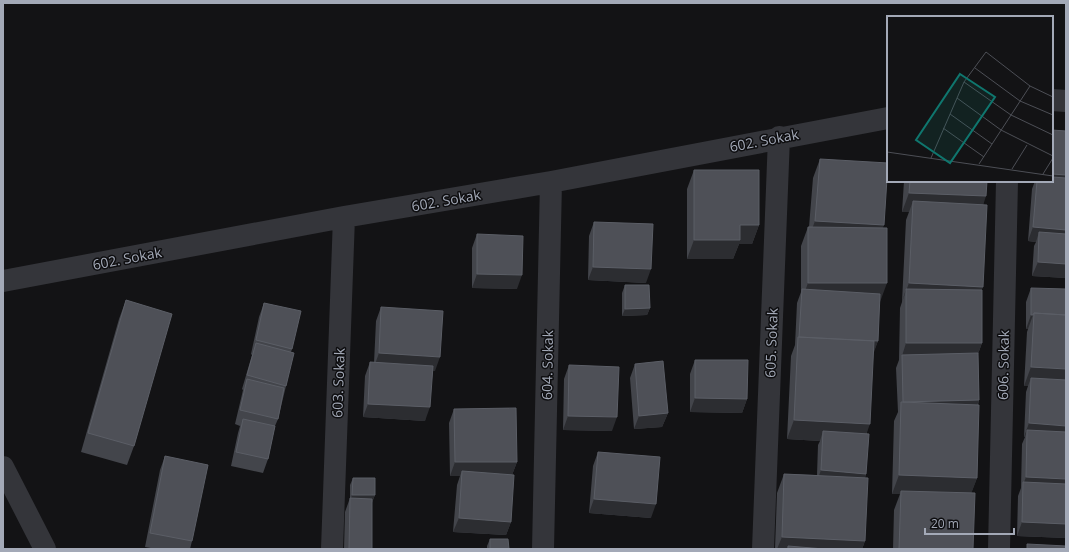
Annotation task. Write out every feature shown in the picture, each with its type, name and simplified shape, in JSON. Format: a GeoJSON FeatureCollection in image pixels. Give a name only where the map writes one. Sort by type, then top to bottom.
{"type":"FeatureCollection","features":[{"type":"Feature","properties":{"kind":"street"},"geometry":{"type":"LineString","coordinates":[[1053,100],[1066,101]]}},
{"type":"Feature","properties":{"kind":"street","name":"602. Sokak"},"geometry":{"type":"LineString","coordinates":[[3,281],[344,217],[551,182],[779,137],[887,118]]}},
{"type":"Feature","properties":{"kind":"street","name":"605. Sokak"},"geometry":{"type":"LineString","coordinates":[[763,549],[779,137]]}},
{"type":"Feature","properties":{"kind":"street","name":"604. Sokak"},"geometry":{"type":"LineString","coordinates":[[543,549],[551,182]]}},
{"type":"Feature","properties":{"kind":"street","name":"606. Sokak"},"geometry":{"type":"LineString","coordinates":[[999,549],[1007,182]]}},
{"type":"Feature","properties":{"kind":"street","name":"603. Sokak"},"geometry":{"type":"LineString","coordinates":[[332,549],[344,217]]}},
{"type":"Feature","properties":{"kind":"street"},"geometry":{"type":"LineString","coordinates":[[3,467],[45,549]]}},
{"type":"Feature","properties":{"kind":"building"},"geometry":{"type":"Polygon","coordinates":[[[1053,130],[1066,131],[1066,175],[1053,174],[1053,130]]]}},
{"type":"Feature","properties":{"kind":"building"},"geometry":{"type":"Polygon","coordinates":[[[820,159],[887,163],[884,225],[815,221],[820,159]]]}},
{"type":"Feature","properties":{"kind":"building"},"geometry":{"type":"Polygon","coordinates":[[[694,170],[759,170],[759,225],[740,225],[740,240],[694,240],[694,170]]]}},
{"type":"Feature","properties":{"kind":"building"},"geometry":{"type":"Polygon","coordinates":[[[1053,177],[1066,178],[1066,230],[1033,227],[1037,182],[1053,182],[1053,177]]]}},
{"type":"Feature","properties":{"kind":"building"},"geometry":{"type":"Polygon","coordinates":[[[910,182],[987,182],[986,196],[909,193],[910,182]]]}},
{"type":"Feature","properties":{"kind":"building"},"geometry":{"type":"Polygon","coordinates":[[[913,201],[987,205],[983,287],[909,283],[913,201]]]}},
{"type":"Feature","properties":{"kind":"building"},"geometry":{"type":"Polygon","coordinates":[[[594,222],[653,224],[651,269],[593,267],[594,222]]]}},
{"type":"Feature","properties":{"kind":"building"},"geometry":{"type":"Polygon","coordinates":[[[808,227],[887,228],[887,283],[808,283],[808,227]]]}},
{"type":"Feature","properties":{"kind":"building"},"geometry":{"type":"Polygon","coordinates":[[[1039,232],[1066,234],[1066,264],[1038,262],[1039,232]]]}},
{"type":"Feature","properties":{"kind":"building"},"geometry":{"type":"Polygon","coordinates":[[[477,234],[523,236],[522,275],[477,274],[477,234]]]}},
{"type":"Feature","properties":{"kind":"building"},"geometry":{"type":"Polygon","coordinates":[[[625,285],[649,285],[650,308],[625,309],[625,285]]]}},
{"type":"Feature","properties":{"kind":"building"},"geometry":{"type":"Polygon","coordinates":[[[1031,288],[1066,289],[1066,315],[1034,313],[1031,315],[1031,288]]]}},
{"type":"Feature","properties":{"kind":"building"},"geometry":{"type":"Polygon","coordinates":[[[802,289],[880,294],[878,341],[799,337],[802,289]]]}},
{"type":"Feature","properties":{"kind":"building"},"geometry":{"type":"Polygon","coordinates":[[[906,289],[982,290],[982,343],[906,343],[906,289]]]}},
{"type":"Feature","properties":{"kind":"building"},"geometry":{"type":"Polygon","coordinates":[[[126,300],[172,314],[134,446],[88,433],[126,300]]]}},
{"type":"Feature","properties":{"kind":"building"},"geometry":{"type":"Polygon","coordinates":[[[264,303],[301,311],[292,349],[256,340],[264,303]]]}},
{"type":"Feature","properties":{"kind":"building"},"geometry":{"type":"Polygon","coordinates":[[[381,307],[443,311],[440,357],[379,353],[381,307]]]}},
{"type":"Feature","properties":{"kind":"building"},"geometry":{"type":"Polygon","coordinates":[[[1034,313],[1066,315],[1066,369],[1031,367],[1034,313]]]}},
{"type":"Feature","properties":{"kind":"building"},"geometry":{"type":"Polygon","coordinates":[[[798,337],[874,341],[870,424],[794,420],[798,337]]]}},
{"type":"Feature","properties":{"kind":"building"},"geometry":{"type":"Polygon","coordinates":[[[256,343],[294,353],[286,386],[247,375],[256,343]]]}},
{"type":"Feature","properties":{"kind":"building"},"geometry":{"type":"Polygon","coordinates":[[[978,353],[979,400],[903,402],[902,355],[978,353]]]}},
{"type":"Feature","properties":{"kind":"building"},"geometry":{"type":"Polygon","coordinates":[[[695,360],[748,360],[747,399],[695,398],[695,360]]]}},
{"type":"Feature","properties":{"kind":"building"},"geometry":{"type":"Polygon","coordinates":[[[663,361],[668,413],[639,416],[635,364],[663,361]]]}},
{"type":"Feature","properties":{"kind":"building"},"geometry":{"type":"Polygon","coordinates":[[[370,362],[433,366],[430,407],[368,404],[370,362]]]}},
{"type":"Feature","properties":{"kind":"building"},"geometry":{"type":"Polygon","coordinates":[[[569,365],[619,367],[617,417],[568,416],[569,365]]]}},
{"type":"Feature","properties":{"kind":"building"},"geometry":{"type":"Polygon","coordinates":[[[1031,378],[1066,380],[1066,426],[1029,423],[1031,378]]]}},
{"type":"Feature","properties":{"kind":"building"},"geometry":{"type":"Polygon","coordinates":[[[247,379],[284,388],[278,419],[240,410],[247,379]]]}},
{"type":"Feature","properties":{"kind":"building"},"geometry":{"type":"Polygon","coordinates":[[[901,402],[979,405],[977,478],[899,475],[901,402]]]}},
{"type":"Feature","properties":{"kind":"building"},"geometry":{"type":"Polygon","coordinates":[[[516,408],[517,462],[455,462],[454,409],[516,408]]]}},
{"type":"Feature","properties":{"kind":"building"},"geometry":{"type":"Polygon","coordinates":[[[243,419],[275,426],[268,459],[236,452],[243,419]]]}},
{"type":"Feature","properties":{"kind":"building"},"geometry":{"type":"Polygon","coordinates":[[[1027,430],[1066,432],[1066,479],[1026,477],[1027,430]]]}},
{"type":"Feature","properties":{"kind":"building"},"geometry":{"type":"Polygon","coordinates":[[[823,431],[869,434],[866,474],[821,470],[823,431]]]}},
{"type":"Feature","properties":{"kind":"building"},"geometry":{"type":"Polygon","coordinates":[[[598,452],[660,457],[656,504],[594,499],[598,452]]]}},
{"type":"Feature","properties":{"kind":"building"},"geometry":{"type":"Polygon","coordinates":[[[165,456],[208,465],[192,541],[150,533],[165,456]]]}},
{"type":"Feature","properties":{"kind":"building"},"geometry":{"type":"Polygon","coordinates":[[[462,471],[514,475],[511,522],[459,518],[462,471]]]}},
{"type":"Feature","properties":{"kind":"building"},"geometry":{"type":"Polygon","coordinates":[[[784,474],[868,478],[865,541],[782,537],[784,474]]]}},
{"type":"Feature","properties":{"kind":"building"},"geometry":{"type":"Polygon","coordinates":[[[353,478],[375,478],[375,495],[352,495],[353,478]]]}},
{"type":"Feature","properties":{"kind":"building"},"geometry":{"type":"Polygon","coordinates":[[[1023,482],[1066,484],[1066,524],[1022,522],[1023,482]]]}},
{"type":"Feature","properties":{"kind":"building"},"geometry":{"type":"Polygon","coordinates":[[[901,491],[975,493],[973,549],[899,549],[901,491]]]}},
{"type":"Feature","properties":{"kind":"building"},"geometry":{"type":"Polygon","coordinates":[[[350,498],[372,499],[372,549],[349,549],[350,498]]]}},
{"type":"Feature","properties":{"kind":"building"},"geometry":{"type":"Polygon","coordinates":[[[490,539],[508,539],[509,549],[490,549],[490,539]]]}},
{"type":"Feature","properties":{"kind":"building"},"geometry":{"type":"Polygon","coordinates":[[[1027,544],[1066,546],[1066,549],[1027,549],[1027,544]]]}},
{"type":"Feature","properties":{"kind":"building"},"geometry":{"type":"Polygon","coordinates":[[[788,546],[824,549],[788,549],[788,546]]]}}]}
